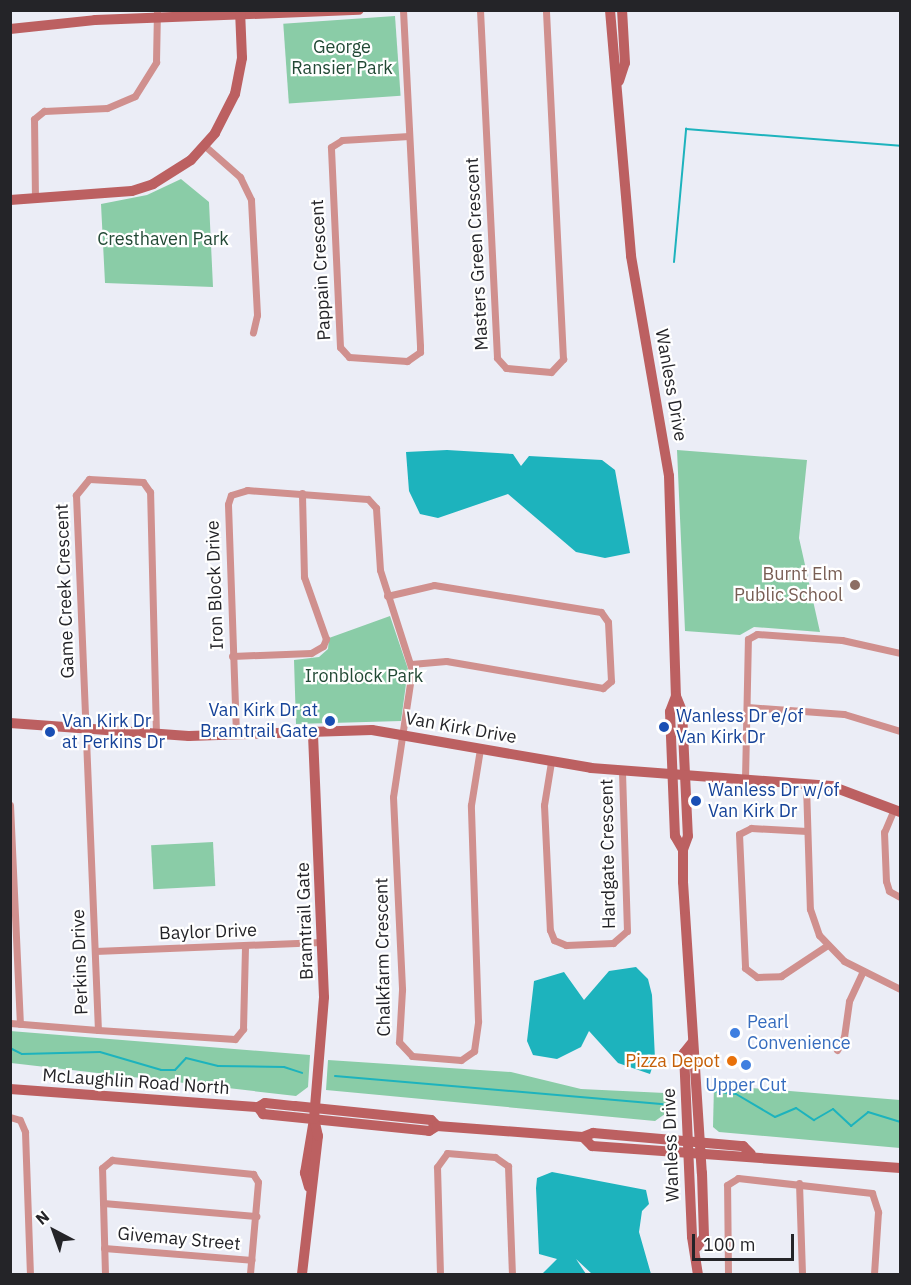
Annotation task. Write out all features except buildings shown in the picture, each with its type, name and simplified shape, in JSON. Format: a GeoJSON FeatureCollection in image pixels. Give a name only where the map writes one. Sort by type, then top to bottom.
{"type":"FeatureCollection","features":[{"type":"Feature","properties":{"kind":"main road"},"geometry":{"type":"LineString","coordinates":[[10,29],[157,16],[360,10]]}},
{"type":"Feature","properties":{"kind":"main road","name":"Wanless Drive"},"geometry":{"type":"LineString","coordinates":[[609,10],[612,65],[619,81],[631,256],[669,476],[676,696],[682,711],[688,836],[682,850]]}},
{"type":"Feature","properties":{"kind":"main road","name":"Wanless Drive"},"geometry":{"type":"LineString","coordinates":[[619,81],[625,63],[622,10]]}},
{"type":"Feature","properties":{"kind":"main road"},"geometry":{"type":"LineString","coordinates":[[10,200],[117,194],[143,188],[178,171],[206,146],[225,118],[238,83],[240,13]]}},
{"type":"Feature","properties":{"kind":"main road","name":"Wanless Drive"},"geometry":{"type":"LineString","coordinates":[[676,696],[670,712],[675,836],[682,850],[692,1043],[697,1056],[701,1142],[704,1237],[696,1246]]}},
{"type":"Feature","properties":{"kind":"main road","name":"Van Kirk Drive"},"geometry":{"type":"LineString","coordinates":[[10,723],[156,734],[372,730],[551,762],[622,770],[806,784],[852,791],[897,810]]}},
{"type":"Feature","properties":{"kind":"main road","name":"Bramtrail Gate"},"geometry":{"type":"LineString","coordinates":[[302,1275],[309,1187],[305,1173],[315,1114],[324,997],[313,732]]}},
{"type":"Feature","properties":{"kind":"main road","name":"Wanless Drive"},"geometry":{"type":"LineString","coordinates":[[692,1043],[684,1053],[692,1236],[696,1246],[698,1275]]}},
{"type":"Feature","properties":{"kind":"main road","name":"McLaughlin Road North"},"geometry":{"type":"LineString","coordinates":[[10,1089],[258,1107],[265,1103],[315,1114],[431,1120],[437,1126],[584,1137],[593,1133],[743,1146],[751,1154]]}},
{"type":"Feature","properties":{"kind":"main road","name":"McLaughlin Road North"},"geometry":{"type":"LineString","coordinates":[[584,1137],[592,1146],[742,1159],[751,1154],[900,1168]]}},
{"type":"Feature","properties":{"kind":"street"},"geometry":{"type":"LineString","coordinates":[[403,10],[409,136]]}},
{"type":"Feature","properties":{"kind":"street","name":"Masters Green Crescent"},"geometry":{"type":"LineString","coordinates":[[480,10],[497,358],[506,368],[551,372],[563,359],[546,10]]}},
{"type":"Feature","properties":{"kind":"street"},"geometry":{"type":"LineString","coordinates":[[35,199],[34,119],[44,111],[108,108],[135,96],[154,68],[157,16]]}},
{"type":"Feature","properties":{"kind":"street","name":"Pappain Crescent"},"geometry":{"type":"LineString","coordinates":[[409,136],[420,352],[407,361],[349,357],[340,347],[331,147],[338,140],[409,136]]}},
{"type":"Feature","properties":{"kind":"street"},"geometry":{"type":"LineString","coordinates":[[206,146],[240,177],[250,200],[257,315],[253,333]]}},
{"type":"Feature","properties":{"kind":"street","name":"Game Creek Crescent"},"geometry":{"type":"LineString","coordinates":[[86,729],[76,495],[89,479],[143,482],[150,492],[156,734]]}},
{"type":"Feature","properties":{"kind":"street","name":"Iron Block Drive"},"geometry":{"type":"LineString","coordinates":[[237,734],[232,656],[228,504],[231,495],[247,490],[364,497],[374,504],[378,560],[387,596],[411,664],[404,735]]}},
{"type":"Feature","properties":{"kind":"street"},"geometry":{"type":"LineString","coordinates":[[232,656],[311,653],[323,646],[326,639],[304,577],[302,493]]}},
{"type":"Feature","properties":{"kind":"street"},"geometry":{"type":"LineString","coordinates":[[387,596],[434,585],[598,611],[608,622],[611,681],[600,689],[446,662],[411,664]]}},
{"type":"Feature","properties":{"kind":"street"},"geometry":{"type":"LineString","coordinates":[[745,779],[747,707],[745,645],[753,635],[842,640],[900,653]]}},
{"type":"Feature","properties":{"kind":"street"},"geometry":{"type":"LineString","coordinates":[[747,707],[844,714],[900,731]]}},
{"type":"Feature","properties":{"kind":"street","name":"Perkins Drive"},"geometry":{"type":"LineString","coordinates":[[86,729],[98,1030],[235,1039],[243,1029],[245,945]]}},
{"type":"Feature","properties":{"kind":"street","name":"Chalkfarm Crescent"},"geometry":{"type":"LineString","coordinates":[[404,735],[393,796],[402,990],[399,1042],[412,1056],[461,1060],[476,1047],[479,992],[471,805],[480,749]]}},
{"type":"Feature","properties":{"kind":"street","name":"Hardgate Crescent"},"geometry":{"type":"LineString","coordinates":[[551,762],[544,805],[550,930],[554,940],[566,945],[613,943],[627,931],[622,770]]}},
{"type":"Feature","properties":{"kind":"street"},"geometry":{"type":"LineString","coordinates":[[806,784],[812,917],[825,946],[863,971],[900,989]]}},
{"type":"Feature","properties":{"kind":"street"},"geometry":{"type":"LineString","coordinates":[[10,805],[20,1024]]}},
{"type":"Feature","properties":{"kind":"street"},"geometry":{"type":"LineString","coordinates":[[897,810],[884,832],[886,881],[889,891],[900,897]]}},
{"type":"Feature","properties":{"kind":"street"},"geometry":{"type":"LineString","coordinates":[[807,831],[751,828],[739,834],[745,968],[757,977],[781,976],[825,946]]}},
{"type":"Feature","properties":{"kind":"street","name":"Baylor Drive"},"geometry":{"type":"LineString","coordinates":[[95,951],[322,942]]}},
{"type":"Feature","properties":{"kind":"street"},"geometry":{"type":"LineString","coordinates":[[837,1050],[844,1037],[849,1001],[863,971]]}},
{"type":"Feature","properties":{"kind":"street"},"geometry":{"type":"LineString","coordinates":[[10,1023],[98,1030]]}},
{"type":"Feature","properties":{"kind":"street"},"geometry":{"type":"LineString","coordinates":[[10,1117],[20,1120],[25,1132],[30,1275]]}},
{"type":"Feature","properties":{"kind":"street"},"geometry":{"type":"LineString","coordinates":[[440,1275],[437,1167],[447,1153],[495,1157],[508,1166],[512,1275]]}},
{"type":"Feature","properties":{"kind":"street"},"geometry":{"type":"LineString","coordinates":[[105,1275],[102,1168],[112,1160],[249,1171],[258,1182],[250,1275]]}},
{"type":"Feature","properties":{"kind":"street"},"geometry":{"type":"LineString","coordinates":[[728,1275],[727,1185],[738,1178],[799,1183],[872,1193],[878,1212],[874,1275]]}},
{"type":"Feature","properties":{"kind":"street"},"geometry":{"type":"LineString","coordinates":[[799,1183],[802,1275]]}},
{"type":"Feature","properties":{"kind":"street"},"geometry":{"type":"LineString","coordinates":[[103,1203],[256,1216]]}},
{"type":"Feature","properties":{"kind":"street","name":"Givemay Street"},"geometry":{"type":"LineString","coordinates":[[104,1248],[252,1260]]}},
{"type":"Feature","properties":{"kind":"green space","name":"George Ransier Park"},"geometry":{"type":"Polygon","coordinates":[[[395,16],[401,96],[289,104],[283,24],[395,16]]]}},
{"type":"Feature","properties":{"kind":"green space","name":"Cresthaven Park"},"geometry":{"type":"Polygon","coordinates":[[[181,179],[209,202],[213,287],[105,283],[101,204],[147,195],[181,179]]]}},
{"type":"Feature","properties":{"kind":"green space"},"geometry":{"type":"Polygon","coordinates":[[[677,450],[807,460],[799,538],[820,632],[754,627],[740,635],[685,631],[677,450]]]}},
{"type":"Feature","properties":{"kind":"green space","name":"Ironblock Park"},"geometry":{"type":"Polygon","coordinates":[[[390,616],[408,669],[401,721],[296,724],[294,660],[319,657],[328,649],[329,638],[390,616]]]}},
{"type":"Feature","properties":{"kind":"green space"},"geometry":{"type":"Polygon","coordinates":[[[213,842],[215,886],[153,889],[151,845],[213,842]]]}},
{"type":"Feature","properties":{"kind":"green space"},"geometry":{"type":"Polygon","coordinates":[[[10,1031],[310,1055],[308,1087],[296,1096],[11,1063],[10,1031]]]}},
{"type":"Feature","properties":{"kind":"green space"},"geometry":{"type":"Polygon","coordinates":[[[328,1060],[511,1072],[581,1089],[665,1093],[672,1109],[655,1121],[326,1090],[328,1060]]]}},
{"type":"Feature","properties":{"kind":"green space"},"geometry":{"type":"Polygon","coordinates":[[[714,1085],[900,1100],[900,1148],[719,1132],[713,1127],[714,1085]]]}},
{"type":"Feature","properties":{"kind":"water"},"geometry":{"type":"Polygon","coordinates":[[[447,450],[513,454],[521,466],[529,456],[602,460],[615,470],[630,553],[605,558],[576,552],[508,494],[438,518],[420,514],[409,491],[406,452],[447,450]]]}},
{"type":"Feature","properties":{"kind":"water"},"geometry":{"type":"Polygon","coordinates":[[[636,967],[648,979],[652,995],[655,1059],[650,1074],[618,1063],[589,1031],[581,1047],[557,1059],[533,1055],[527,1041],[534,981],[564,972],[584,1000],[609,971],[636,967]]]}},
{"type":"Feature","properties":{"kind":"water"},"geometry":{"type":"Polygon","coordinates":[[[552,1172],[646,1190],[649,1204],[642,1211],[639,1232],[651,1274],[592,1274],[576,1259],[586,1274],[542,1274],[557,1259],[539,1254],[536,1188],[537,1178],[552,1172]]]}},
{"type":"Feature","properties":{"kind":"waterway"},"geometry":{"type":"LineString","coordinates":[[674,262],[686,129],[900,146]]}},
{"type":"Feature","properties":{"kind":"waterway"},"geometry":{"type":"LineString","coordinates":[[10,1048],[22,1054],[100,1052],[161,1070],[175,1070],[186,1058],[218,1066],[284,1067],[302,1073]]}},
{"type":"Feature","properties":{"kind":"waterway"},"geometry":{"type":"LineString","coordinates":[[335,1076],[670,1105]]}},
{"type":"Feature","properties":{"kind":"waterway"},"geometry":{"type":"LineString","coordinates":[[712,1091],[736,1094],[775,1117],[796,1108],[814,1120],[833,1109],[851,1126],[868,1112],[900,1122]]}},
{"type":"Feature","properties":{"kind":"place","name":"Burnt Elm Public School"},"geometry":{"type":"Point","coordinates":[855,585]}},
{"type":"Feature","properties":{"kind":"place","name":"Van Kirk Dr at Bramtrail Gate"},"geometry":{"type":"Point","coordinates":[330,721]}},
{"type":"Feature","properties":{"kind":"place","name":"Wanless Dr e/of Van Kirk Dr"},"geometry":{"type":"Point","coordinates":[664,727]}},
{"type":"Feature","properties":{"kind":"place","name":"Van Kirk Dr at Perkins Dr"},"geometry":{"type":"Point","coordinates":[50,732]}},
{"type":"Feature","properties":{"kind":"place","name":"Wanless Dr w/of Van Kirk Dr"},"geometry":{"type":"Point","coordinates":[696,801]}},
{"type":"Feature","properties":{"kind":"place","name":"Pearl Convenience"},"geometry":{"type":"Point","coordinates":[735,1033]}},
{"type":"Feature","properties":{"kind":"place","name":"Pizza Depot"},"geometry":{"type":"Point","coordinates":[732,1061]}},
{"type":"Feature","properties":{"kind":"place","name":"Upper Cut"},"geometry":{"type":"Point","coordinates":[746,1065]}}]}
